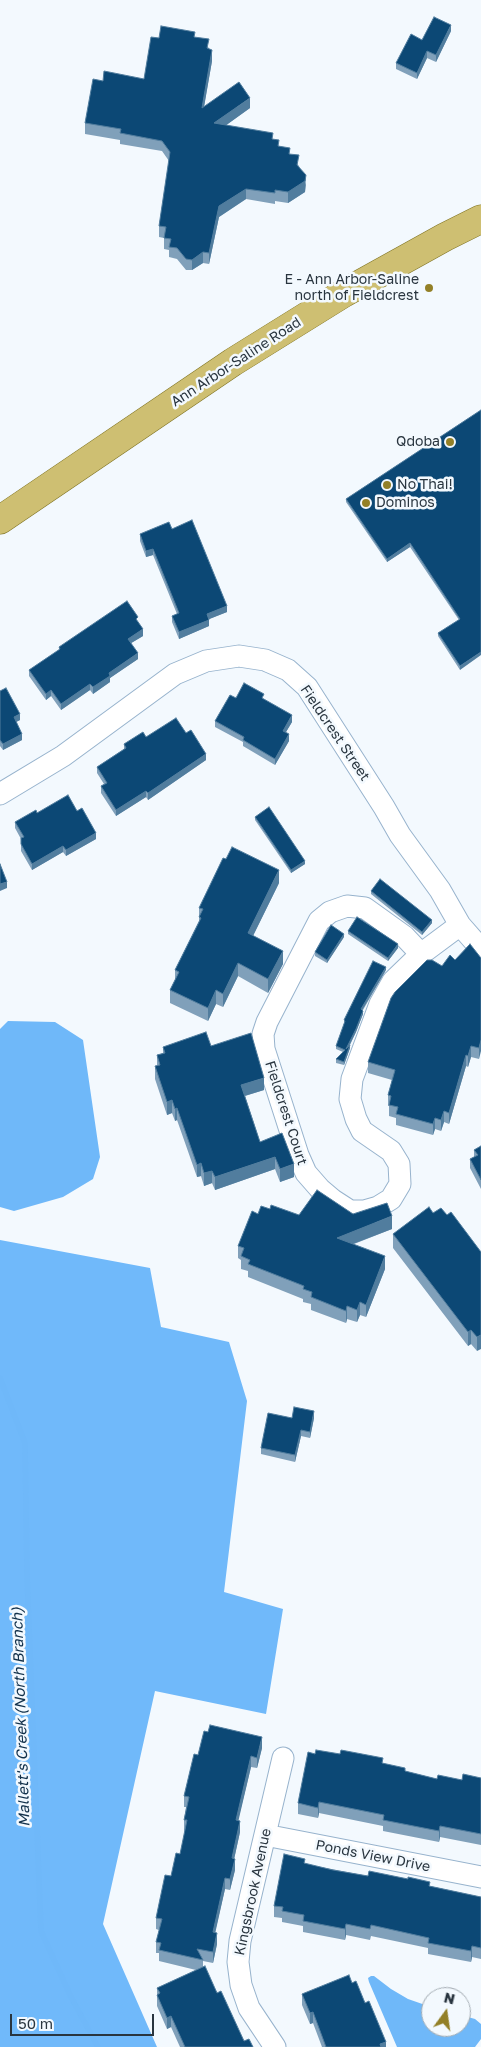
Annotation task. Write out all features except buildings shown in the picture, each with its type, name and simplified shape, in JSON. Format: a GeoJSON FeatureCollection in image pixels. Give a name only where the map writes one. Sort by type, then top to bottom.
{"type":"FeatureCollection","features":[{"type":"Feature","properties":{"kind":"main road","name":"Ann Arbor-Saline Road"},"geometry":{"type":"LineString","coordinates":[[0,520],[233,362],[344,293],[445,236],[481,219]]}},
{"type":"Feature","properties":{"kind":"street","name":"Fieldcrest Street"},"geometry":{"type":"LineString","coordinates":[[0,794],[63,756],[134,706],[175,674],[206,661],[239,656],[265,660],[288,670],[307,687],[384,806],[400,835],[440,890],[460,925]]}},
{"type":"Feature","properties":{"kind":"street","name":"Fieldcrest Court"},"geometry":{"type":"LineString","coordinates":[[421,954],[404,936],[365,908],[348,906],[330,912],[320,921],[267,1022],[263,1034],[264,1049],[306,1174],[320,1189],[350,1211],[364,1211],[378,1207],[391,1199],[400,1184],[399,1164],[391,1151],[362,1130],[355,1118],[350,1099],[352,1079],[380,1004],[393,981],[421,954],[460,925]]}},
{"type":"Feature","properties":{"kind":"street"},"geometry":{"type":"LineString","coordinates":[[460,925],[481,949]]}},
{"type":"Feature","properties":{"kind":"street","name":"Kingsbrook Avenue"},"geometry":{"type":"LineString","coordinates":[[275,2047],[249,2008],[241,1985],[238,1962],[240,1941],[283,1758]]}},
{"type":"Feature","properties":{"kind":"street","name":"Ponds View Drive"},"geometry":{"type":"LineString","coordinates":[[265,1835],[481,1876]]}},
{"type":"Feature","properties":{"kind":"shaded area"},"geometry":{"type":"Polygon","coordinates":[[[8,1021],[55,1022],[83,1040],[100,1157],[93,1179],[63,1197],[14,1211],[0,1207],[0,1029],[8,1021]]]}},
{"type":"Feature","properties":{"kind":"shaded area"},"geometry":{"type":"Polygon","coordinates":[[[0,1240],[150,1268],[161,1327],[229,1342],[247,1401],[224,1592],[283,1609],[266,1714],[155,1691],[103,1924],[157,2047],[0,2047],[0,1240]]]}},
{"type":"Feature","properties":{"kind":"shaded area"},"geometry":{"type":"Polygon","coordinates":[[[374,1976],[408,1999],[421,2004],[421,2037],[471,2037],[471,2018],[481,2024],[481,2039],[475,2047],[397,2047],[368,1978],[374,1976]]]}},
{"type":"Feature","properties":{"kind":"waterway","name":"Mallett's Creek (North Branch)"},"geometry":{"type":"LineString","coordinates":[[0,1378],[25,1443],[27,1575],[41,1931],[71,1997],[98,2047]]}},
{"type":"Feature","properties":{"kind":"place","name":"E - Ann Arbor-Saline north of Fieldcrest"},"geometry":{"type":"Point","coordinates":[429,288]}},
{"type":"Feature","properties":{"kind":"place","name":"Qdoba"},"geometry":{"type":"Point","coordinates":[450,442]}},
{"type":"Feature","properties":{"kind":"place","name":"No Thai!"},"geometry":{"type":"Point","coordinates":[387,485]}},
{"type":"Feature","properties":{"kind":"place","name":"Dominos"},"geometry":{"type":"Point","coordinates":[366,503]}}]}
